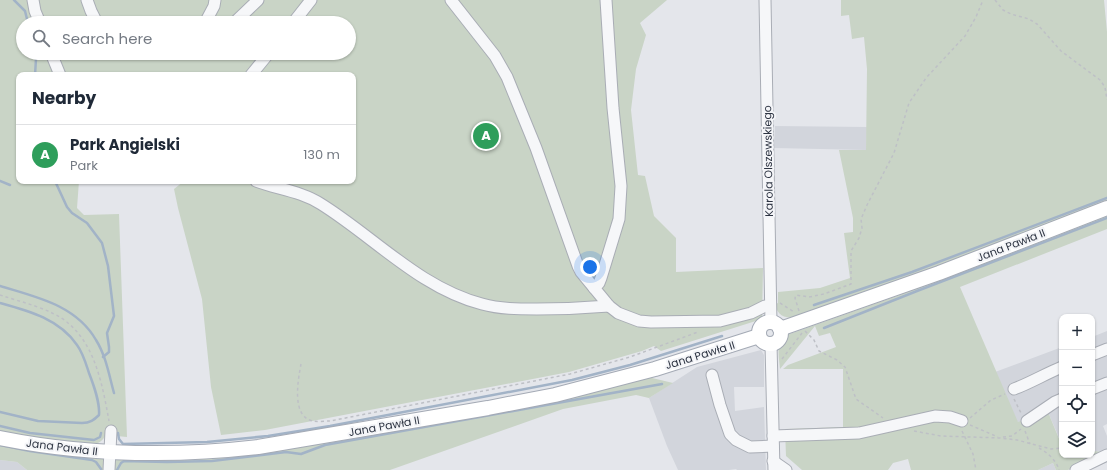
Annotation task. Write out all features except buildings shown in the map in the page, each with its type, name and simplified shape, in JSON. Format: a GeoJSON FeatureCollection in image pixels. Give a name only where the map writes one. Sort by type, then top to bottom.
{"type":"FeatureCollection","features":[{"type":"Feature","properties":{"kind":"main road","name":"Jana Pawła II"},"geometry":{"type":"LineString","coordinates":[[775,326],[939,273],[1107,208]]}},
{"type":"Feature","properties":{"kind":"main road"},"geometry":{"type":"LineString","coordinates":[[763,326],[775,326],[780,337],[775,343],[765,343],[760,336],[760,330],[763,326]]}},
{"type":"Feature","properties":{"kind":"main road","name":"Jana Pawła II"},"geometry":{"type":"LineString","coordinates":[[0,438],[51,446],[111,452],[174,453],[225,451],[252,448],[306,440],[543,398],[688,360],[760,336]]}},
{"type":"Feature","properties":{"kind":"street"},"geometry":{"type":"LineString","coordinates":[[33,0],[37,16]]}},
{"type":"Feature","properties":{"kind":"street"},"geometry":{"type":"LineString","coordinates":[[87,0],[93,16]]}},
{"type":"Feature","properties":{"kind":"street"},"geometry":{"type":"LineString","coordinates":[[208,16],[214,6],[215,0]]}},
{"type":"Feature","properties":{"kind":"street"},"geometry":{"type":"LineString","coordinates":[[241,16],[258,0]]}},
{"type":"Feature","properties":{"kind":"street"},"geometry":{"type":"LineString","coordinates":[[299,16],[312,0]]}},
{"type":"Feature","properties":{"kind":"street"},"geometry":{"type":"LineString","coordinates":[[451,0],[488,46],[504,71],[536,148],[578,266],[581,272],[609,306],[618,313],[628,317],[639,321],[651,322],[720,320],[751,313],[765,306]]}},
{"type":"Feature","properties":{"kind":"street"},"geometry":{"type":"LineString","coordinates":[[594,288],[599,283],[601,278],[619,219],[621,203],[621,186],[613,108],[606,0]]}},
{"type":"Feature","properties":{"kind":"street","name":"Karola Olszewskiego"},"geometry":{"type":"LineString","coordinates":[[765,0],[775,326]]}},
{"type":"Feature","properties":{"kind":"street"},"geometry":{"type":"LineString","coordinates":[[54,60],[59,72]]}},
{"type":"Feature","properties":{"kind":"street"},"geometry":{"type":"LineString","coordinates":[[254,72],[264,60]]}},
{"type":"Feature","properties":{"kind":"street"},"geometry":{"type":"LineString","coordinates":[[267,184],[302,194],[316,201],[415,271],[446,291],[464,298],[483,304],[508,309],[579,309],[609,306]]}},
{"type":"Feature","properties":{"kind":"street"},"geometry":{"type":"LineString","coordinates":[[771,344],[774,465],[786,470]]}},
{"type":"Feature","properties":{"kind":"street"},"geometry":{"type":"LineString","coordinates":[[1095,354],[1107,349]]}},
{"type":"Feature","properties":{"kind":"street"},"geometry":{"type":"LineString","coordinates":[[1014,389],[1031,382],[1043,374],[1059,368]]}},
{"type":"Feature","properties":{"kind":"street"},"geometry":{"type":"LineString","coordinates":[[712,375],[730,434],[736,440],[750,447],[773,441],[859,433],[934,416],[958,420]]}},
{"type":"Feature","properties":{"kind":"street"},"geometry":{"type":"LineString","coordinates":[[1095,388],[1107,383]]}},
{"type":"Feature","properties":{"kind":"street"},"geometry":{"type":"LineString","coordinates":[[1027,421],[1059,401]]}},
{"type":"Feature","properties":{"kind":"street"},"geometry":{"type":"LineString","coordinates":[[110,470],[111,431]]}},
{"type":"Feature","properties":{"kind":"street"},"geometry":{"type":"LineString","coordinates":[[1076,470],[1107,455]]}},
{"type":"Feature","properties":{"kind":"path"},"geometry":{"type":"LineString","coordinates":[[799,312],[794,298],[796,295],[809,297],[824,294],[851,284],[851,251],[859,238],[862,228],[861,219],[894,153],[909,103],[926,78],[965,36],[976,17],[983,0]]}},
{"type":"Feature","properties":{"kind":"path"},"geometry":{"type":"LineString","coordinates":[[995,0],[1003,10],[1011,14],[1029,18],[1037,24],[1061,51],[1100,80],[1105,87],[1107,100]]}},
{"type":"Feature","properties":{"kind":"path"},"geometry":{"type":"LineString","coordinates":[[0,295],[45,310],[68,323],[83,339],[92,357],[98,375],[107,408],[111,431]]}},
{"type":"Feature","properties":{"kind":"path"},"geometry":{"type":"LineString","coordinates":[[776,300],[794,313]]}},
{"type":"Feature","properties":{"kind":"path"},"geometry":{"type":"LineString","coordinates":[[301,364],[297,386],[299,405],[304,416],[313,421],[330,421],[570,374],[630,356],[703,330]]}},
{"type":"Feature","properties":{"kind":"path"},"geometry":{"type":"LineString","coordinates":[[804,331],[814,340],[819,351],[837,360],[845,367],[856,399],[896,424],[914,431],[941,436],[965,436],[1017,440],[1044,450],[1055,462],[1059,470]]}},
{"type":"Feature","properties":{"kind":"path"},"geometry":{"type":"LineString","coordinates":[[958,420],[973,416],[991,400],[1014,389]]}},
{"type":"Feature","properties":{"kind":"path"},"geometry":{"type":"LineString","coordinates":[[1014,389],[1013,398],[1016,406],[1027,421]]}},
{"type":"Feature","properties":{"kind":"path"},"geometry":{"type":"LineString","coordinates":[[958,420],[973,454],[976,470]]}},
{"type":"Feature","properties":{"kind":"path"},"geometry":{"type":"LineString","coordinates":[[958,420],[1000,438],[1015,435],[1027,421]]}},
{"type":"Feature","properties":{"kind":"path"},"geometry":{"type":"LineString","coordinates":[[1027,421],[1025,429],[1030,444]]}},
{"type":"Feature","properties":{"kind":"path"},"geometry":{"type":"LineString","coordinates":[[1037,447],[1059,448]]}},
{"type":"Feature","properties":{"kind":"shaded area"},"geometry":{"type":"Polygon","coordinates":[[[775,126],[867,127],[866,150],[774,148],[775,126]]]}},
{"type":"Feature","properties":{"kind":"shaded area"},"geometry":{"type":"Polygon","coordinates":[[[1107,331],[1107,424],[1103,426],[1107,436],[1107,451],[1105,452],[1095,451],[1095,336],[1107,331]]]}},
{"type":"Feature","properties":{"kind":"shaded area"},"geometry":{"type":"Polygon","coordinates":[[[1059,348],[1059,438],[1048,412],[1018,423],[995,372],[1059,348]]]}},
{"type":"Feature","properties":{"kind":"shaded area"},"geometry":{"type":"Polygon","coordinates":[[[761,350],[764,355],[764,387],[734,387],[735,411],[764,407],[766,470],[678,470],[667,446],[649,398],[697,367],[761,350]]]}},
{"type":"Feature","properties":{"kind":"shaded area"},"geometry":{"type":"Polygon","coordinates":[[[0,460],[17,462],[27,470],[0,470],[0,460]]]}},
{"type":"Feature","properties":{"kind":"shaded area"},"geometry":{"type":"Polygon","coordinates":[[[1053,463],[1056,470],[1038,470],[1053,463]]]}},
{"type":"Feature","properties":{"kind":"green space"},"geometry":{"type":"Polygon","coordinates":[[[0,0],[667,0],[640,23],[646,35],[636,69],[631,110],[638,175],[645,176],[654,216],[676,238],[676,272],[763,268],[762,319],[661,351],[654,346],[642,351],[569,372],[265,430],[221,435],[211,387],[202,299],[174,189],[180,184],[356,184],[356,72],[16,72],[16,184],[79,184],[77,208],[84,215],[119,214],[127,437],[106,435],[100,442],[92,444],[29,437],[0,431],[0,0]]]}},
{"type":"Feature","properties":{"kind":"green space"},"geometry":{"type":"Polygon","coordinates":[[[841,0],[1104,0],[1107,32],[1107,202],[956,260],[794,318],[787,317],[779,313],[775,304],[778,303],[778,292],[820,288],[850,278],[844,233],[853,232],[853,218],[839,150],[866,150],[867,69],[864,37],[852,39],[849,15],[841,16],[841,0]]]}},
{"type":"Feature","properties":{"kind":"green space"},"geometry":{"type":"Polygon","coordinates":[[[1107,215],[1107,229],[960,287],[1018,422],[1048,412],[1059,439],[1059,458],[1093,458],[1068,470],[1056,470],[1053,463],[1038,470],[911,470],[908,459],[893,463],[888,470],[802,470],[786,456],[785,429],[843,427],[843,369],[783,369],[788,365],[836,347],[830,333],[819,336],[815,326],[780,369],[779,348],[781,340],[784,336],[897,296],[1107,215]]]}},
{"type":"Feature","properties":{"kind":"green space"},"geometry":{"type":"Polygon","coordinates":[[[648,377],[673,383],[649,398],[636,395],[563,409],[390,470],[27,470],[17,462],[0,460],[0,443],[237,455],[332,442],[531,406],[648,377]]]}},
{"type":"Feature","properties":{"kind":"green space"},"geometry":{"type":"Polygon","coordinates":[[[1095,451],[1105,452],[1095,457],[1095,451]]]}},
{"type":"Feature","properties":{"kind":"waterway"},"geometry":{"type":"LineString","coordinates":[[14,0],[25,11],[26,16]]}},
{"type":"Feature","properties":{"kind":"waterway"},"geometry":{"type":"LineString","coordinates":[[35,72],[36,60]]}},
{"type":"Feature","properties":{"kind":"waterway"},"geometry":{"type":"LineString","coordinates":[[0,181],[10,185]]}},
{"type":"Feature","properties":{"kind":"waterway"},"geometry":{"type":"LineString","coordinates":[[56,184],[67,207],[72,213],[87,223],[102,243],[108,266],[114,316],[107,333],[109,352],[103,357]]}},
{"type":"Feature","properties":{"kind":"waterway"},"geometry":{"type":"LineString","coordinates":[[814,305],[912,272],[1107,198]]}},
{"type":"Feature","properties":{"kind":"waterway"},"geometry":{"type":"LineString","coordinates":[[824,328],[1107,218]]}},
{"type":"Feature","properties":{"kind":"waterway"},"geometry":{"type":"LineString","coordinates":[[0,286],[54,304],[78,318],[88,328],[102,352],[114,393]]}},
{"type":"Feature","properties":{"kind":"waterway"},"geometry":{"type":"LineString","coordinates":[[0,303],[43,317],[70,336],[79,348],[84,359],[99,405],[99,415],[90,422],[82,423],[38,421],[0,412]]}},
{"type":"Feature","properties":{"kind":"waterway"},"geometry":{"type":"LineString","coordinates":[[118,433],[119,439],[123,444],[207,442],[268,436],[330,426],[572,380],[630,365],[722,336]]}},
{"type":"Feature","properties":{"kind":"waterway"},"geometry":{"type":"LineString","coordinates":[[117,470],[124,461],[212,461],[286,452],[301,454],[325,445],[662,384]]}},
{"type":"Feature","properties":{"kind":"waterway"},"geometry":{"type":"LineString","coordinates":[[0,426],[30,433],[94,440],[100,437],[101,433]]}},
{"type":"Feature","properties":{"kind":"waterway"},"geometry":{"type":"LineString","coordinates":[[0,445],[92,460],[96,462],[101,469]]}},
{"type":"Feature","properties":{"kind":"place","name":"Park Angielski"},"geometry":{"type":"Point","coordinates":[486,136]}}]}
